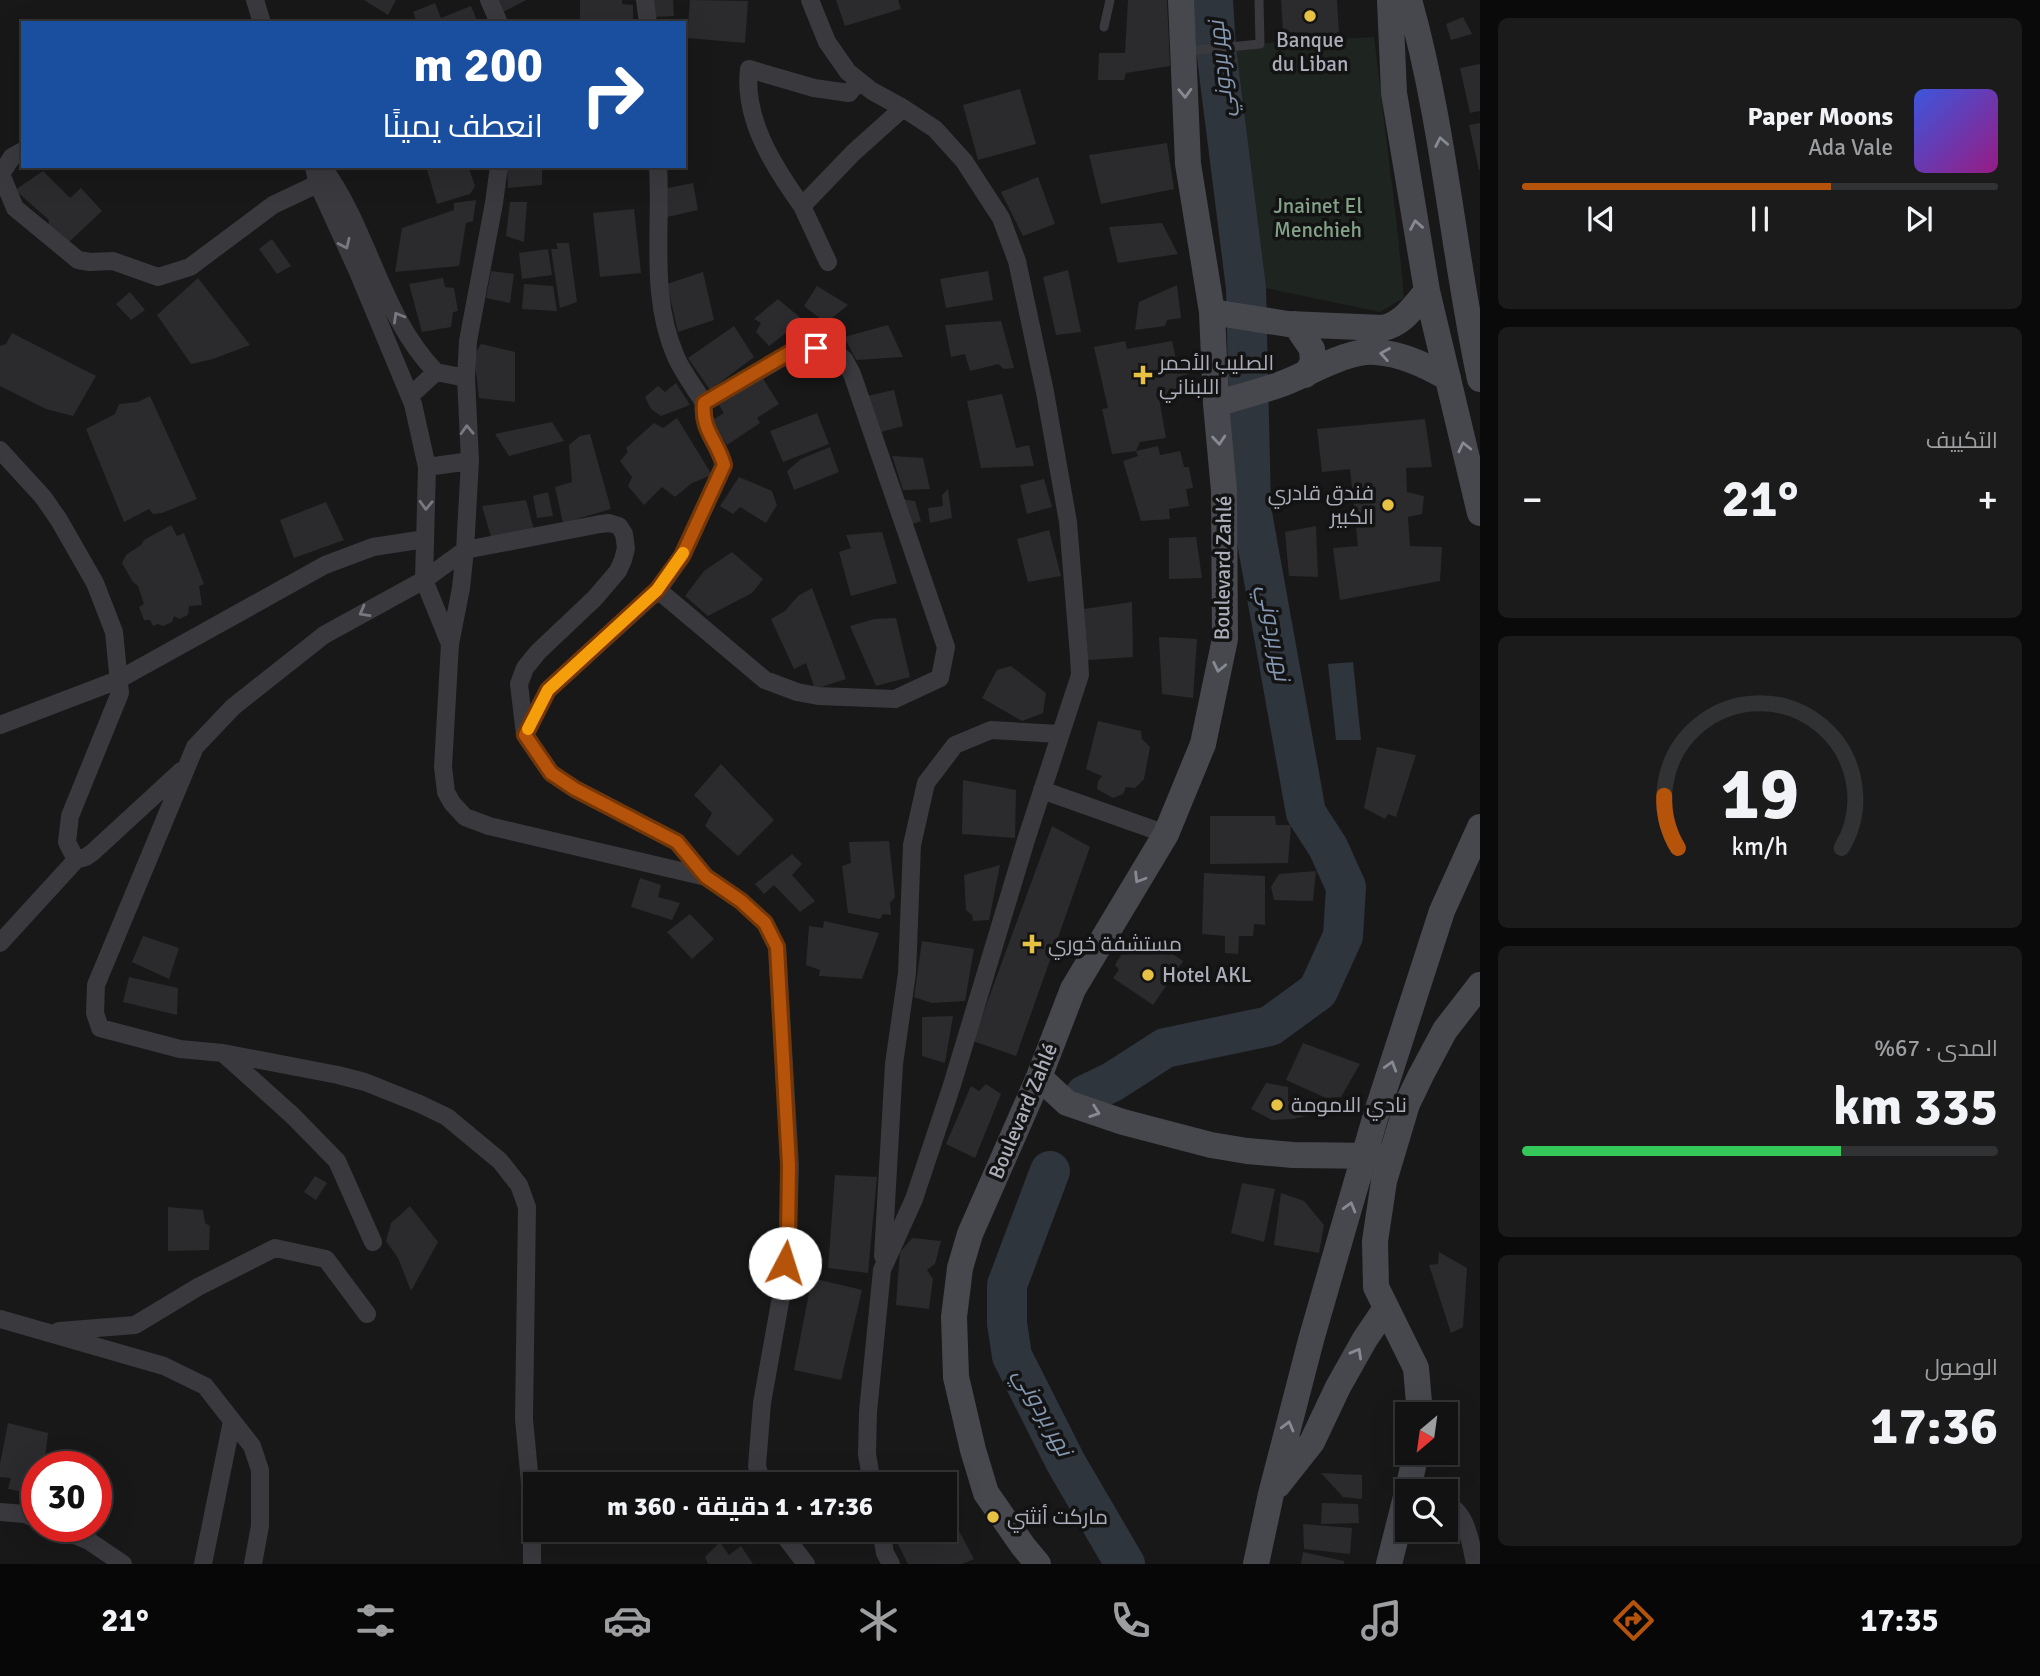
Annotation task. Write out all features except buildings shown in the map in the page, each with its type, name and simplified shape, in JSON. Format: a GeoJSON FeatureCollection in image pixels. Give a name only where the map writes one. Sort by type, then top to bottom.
{"type":"FeatureCollection","features":[{"type":"Feature","properties":{"kind":"main road","name":"Boulevard Zahlé"},"geometry":{"type":"LineString","coordinates":[[1038,1564],[986,1493],[972,1450],[956,1377],[954,1332],[960,1268],[970,1234],[1039,1077],[1073,989],[1166,834],[1202,744],[1225,639],[1224,491],[1227,401],[1220,313],[1188,164],[1193,50],[1181,0]]}},
{"type":"Feature","properties":{"kind":"main road"},"geometry":{"type":"LineString","coordinates":[[1390,0],[1394,93],[1427,292],[1480,513]]}},
{"type":"Feature","properties":{"kind":"main road"},"geometry":{"type":"LineString","coordinates":[[1409,0],[1422,46],[1444,158],[1470,332],[1480,379]]}},
{"type":"Feature","properties":{"kind":"main road"},"geometry":{"type":"LineString","coordinates":[[1220,313],[1291,324],[1383,328],[1403,320],[1427,292]]}},
{"type":"Feature","properties":{"kind":"main road"},"geometry":{"type":"LineString","coordinates":[[1291,324],[1312,349],[1314,363],[1302,376]]}},
{"type":"Feature","properties":{"kind":"main road"},"geometry":{"type":"LineString","coordinates":[[1227,401],[1302,376],[1358,352],[1376,352],[1419,362],[1448,378]]}},
{"type":"Feature","properties":{"kind":"main road"},"geometry":{"type":"LineString","coordinates":[[1256,1564],[1271,1494],[1311,1340],[1377,1156],[1395,1055],[1442,911],[1480,827]]}},
{"type":"Feature","properties":{"kind":"main road"},"geometry":{"type":"LineString","coordinates":[[1419,1402],[1416,1368],[1376,1287],[1375,1241],[1384,1181],[1377,1156],[1407,1104],[1434,1048],[1480,985]]}},
{"type":"Feature","properties":{"kind":"main road"},"geometry":{"type":"LineString","coordinates":[[1039,1077],[1067,1103],[1123,1122],[1211,1145],[1293,1155],[1377,1156]]}},
{"type":"Feature","properties":{"kind":"main road"},"geometry":{"type":"LineString","coordinates":[[1271,1494],[1312,1442],[1358,1351],[1386,1308]]}},
{"type":"Feature","properties":{"kind":"main road"},"geometry":{"type":"LineString","coordinates":[[1389,1564],[1395,1540]]}},
{"type":"Feature","properties":{"kind":"street"},"geometry":{"type":"LineString","coordinates":[[255,0],[261,21]]}},
{"type":"Feature","properties":{"kind":"street"},"geometry":{"type":"LineString","coordinates":[[489,0],[498,21]]}},
{"type":"Feature","properties":{"kind":"street"},"geometry":{"type":"LineString","coordinates":[[645,0],[648,21]]}},
{"type":"Feature","properties":{"kind":"street"},"geometry":{"type":"LineString","coordinates":[[810,0],[827,42],[848,72],[872,92],[935,129],[964,161],[1001,218],[1017,261],[1061,483],[1075,580],[1080,675],[1059,734],[953,1085],[914,1199],[882,1270]]}},
{"type":"Feature","properties":{"kind":"street"},"geometry":{"type":"LineString","coordinates":[[828,262],[802,206],[781,177],[758,132],[747,85],[749,69],[814,88],[849,93],[859,81]]}},
{"type":"Feature","properties":{"kind":"street"},"geometry":{"type":"LineString","coordinates":[[802,206],[853,153],[903,108]]}},
{"type":"Feature","properties":{"kind":"street"},"geometry":{"type":"LineString","coordinates":[[21,152],[12,157],[1,174],[15,208],[78,260],[113,261],[158,277],[190,267],[321,173]]}},
{"type":"Feature","properties":{"kind":"street"},"geometry":{"type":"LineString","coordinates":[[499,168],[468,341],[466,378],[470,461],[461,588],[450,644],[443,767],[446,792],[465,817],[489,826],[706,877]]}},
{"type":"Feature","properties":{"kind":"street"},"geometry":{"type":"LineString","coordinates":[[525,735],[548,690],[657,590],[682,556],[724,465],[721,452],[702,419],[704,403],[676,358],[662,311],[657,274],[660,197],[658,168]]}},
{"type":"Feature","properties":{"kind":"street"},"geometry":{"type":"LineString","coordinates":[[321,173],[386,298],[421,356],[436,372],[466,378]]}},
{"type":"Feature","properties":{"kind":"street"},"geometry":{"type":"LineString","coordinates":[[321,173],[358,272],[410,396],[427,467],[424,580],[450,644]]}},
{"type":"Feature","properties":{"kind":"street"},"geometry":{"type":"LineString","coordinates":[[657,590],[765,680],[797,692],[818,696],[895,699],[940,678],[946,647],[849,365],[830,351],[816,348],[797,349],[704,403]]}},
{"type":"Feature","properties":{"kind":"street"},"geometry":{"type":"LineString","coordinates":[[410,396],[436,372]]}},
{"type":"Feature","properties":{"kind":"street"},"geometry":{"type":"LineString","coordinates":[[0,450],[43,497],[95,583],[114,632],[120,693],[70,816],[67,842],[76,860]]}},
{"type":"Feature","properties":{"kind":"street"},"geometry":{"type":"LineString","coordinates":[[427,467],[470,461]]}},
{"type":"Feature","properties":{"kind":"street"},"geometry":{"type":"LineString","coordinates":[[532,1564],[532,1496],[524,1419],[527,1207],[519,1185],[500,1161],[447,1117],[365,1082],[338,1074],[223,1053],[180,1049],[100,1028],[94,1013],[96,985],[195,747],[233,707],[314,642],[424,580],[465,550],[609,523],[619,526],[624,534],[626,548],[618,571],[525,668],[519,684],[525,735],[551,773],[575,789],[677,842],[706,877],[765,923],[777,947],[789,1165],[788,1236],[782,1291],[762,1403],[759,1472]]}},
{"type":"Feature","properties":{"kind":"street"},"geometry":{"type":"LineString","coordinates":[[0,724],[118,680],[325,565],[373,547],[425,539]]}},
{"type":"Feature","properties":{"kind":"street"},"geometry":{"type":"LineString","coordinates":[[870,1472],[867,1454],[868,1412],[882,1270],[894,1064],[907,973],[912,845],[926,783],[955,745],[991,730],[1059,734]]}},
{"type":"Feature","properties":{"kind":"street"},"geometry":{"type":"LineString","coordinates":[[0,943],[76,860],[93,852],[186,766]]}},
{"type":"Feature","properties":{"kind":"street"},"geometry":{"type":"LineString","coordinates":[[1042,790],[1166,834]]}},
{"type":"Feature","properties":{"kind":"street"},"geometry":{"type":"LineString","coordinates":[[223,1053],[293,1116],[337,1161],[373,1242]]}},
{"type":"Feature","properties":{"kind":"street"},"geometry":{"type":"LineString","coordinates":[[46,1333],[135,1325],[198,1287],[275,1248],[326,1259],[366,1314]]}},
{"type":"Feature","properties":{"kind":"street"},"geometry":{"type":"LineString","coordinates":[[0,1320],[164,1366],[205,1386],[252,1446],[260,1470],[260,1526],[253,1564]]}},
{"type":"Feature","properties":{"kind":"street"},"geometry":{"type":"LineString","coordinates":[[203,1564],[232,1421]]}},
{"type":"Feature","properties":{"kind":"street"},"geometry":{"type":"LineString","coordinates":[[0,1512],[21,1514]]}},
{"type":"Feature","properties":{"kind":"street"},"geometry":{"type":"LineString","coordinates":[[1458,1516],[1469,1532],[1475,1564]]}},
{"type":"Feature","properties":{"kind":"street"},"geometry":{"type":"LineString","coordinates":[[90,1542],[123,1564]]}},
{"type":"Feature","properties":{"kind":"street"},"geometry":{"type":"LineString","coordinates":[[789,1542],[806,1564]]}},
{"type":"Feature","properties":{"kind":"street"},"geometry":{"type":"LineString","coordinates":[[883,1542],[891,1564]]}},
{"type":"Feature","properties":{"kind":"lane"},"geometry":{"type":"LineString","coordinates":[[1104,27],[1110,0]]}},
{"type":"Feature","properties":{"kind":"lane"},"geometry":{"type":"LineString","coordinates":[[1193,50],[1261,44],[1259,0]]}},
{"type":"Feature","properties":{"kind":"green space","name":"Jnainet El Menchieh"},"geometry":{"type":"Polygon","coordinates":[[[1374,37],[1404,298],[1380,312],[1242,283],[1230,45],[1374,37]]]}},
{"type":"Feature","properties":{"kind":"shaded area"},"geometry":{"type":"Polygon","coordinates":[[[1353,662],[1361,740],[1336,740],[1328,664],[1353,662]]]}},
{"type":"Feature","properties":{"kind":"waterway","name":"نهر بردوني"},"geometry":{"type":"LineString","coordinates":[[1085,1095],[1112,1082],[1165,1048],[1270,1026],[1318,991],[1343,936],[1346,887],[1328,847],[1306,813],[1251,508],[1246,288],[1216,49],[1213,0]]}},
{"type":"Feature","properties":{"kind":"waterway","name":"نهر بردوني"},"geometry":{"type":"LineString","coordinates":[[1050,1171],[1007,1285],[1007,1323],[1012,1356],[1066,1463],[1125,1564]]}},
{"type":"Feature","properties":{"kind":"slow traffic"},"geometry":{"type":"LineString","coordinates":[[528,729],[548,690],[657,590],[683,553]]}},
{"type":"Feature","properties":{"kind":"place","name":"Banque du Liban"},"geometry":{"type":"Point","coordinates":[1310,16]}},
{"type":"Feature","properties":{"kind":"place","name":"الصليب الأحمر اللبناني"},"geometry":{"type":"Point","coordinates":[1143,375]}},
{"type":"Feature","properties":{"kind":"place","name":"فندق قادري الكبير"},"geometry":{"type":"Point","coordinates":[1388,505]}},
{"type":"Feature","properties":{"kind":"place","name":"مستشفة خوري"},"geometry":{"type":"Point","coordinates":[1032,944]}},
{"type":"Feature","properties":{"kind":"place","name":"Hotel AKL"},"geometry":{"type":"Point","coordinates":[1148,975]}},
{"type":"Feature","properties":{"kind":"place","name":"نادي الامومة"},"geometry":{"type":"Point","coordinates":[1277,1105]}},
{"type":"Feature","properties":{"kind":"place","name":"ماركت أنثني"},"geometry":{"type":"Point","coordinates":[993,1517]}},
{"type":"Feature","properties":{"kind":"route"},"geometry":{"type":"LineString","coordinates":[[785,1263],[789,1165],[777,947],[765,923],[741,901],[706,877],[677,842],[575,789],[551,773],[525,735],[548,690],[657,590],[682,556],[724,465],[721,452],[702,419],[704,403],[797,349],[816,348]]}}]}
